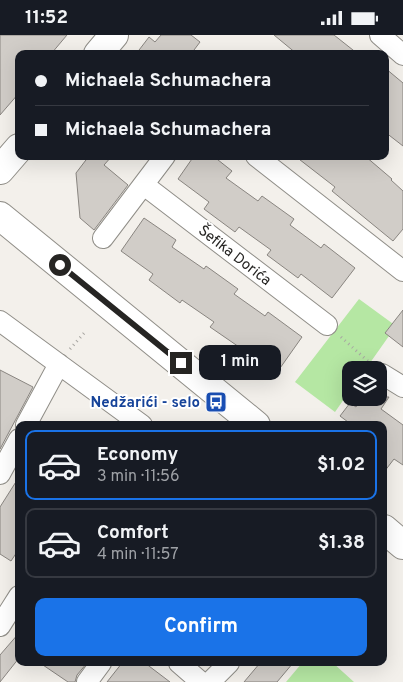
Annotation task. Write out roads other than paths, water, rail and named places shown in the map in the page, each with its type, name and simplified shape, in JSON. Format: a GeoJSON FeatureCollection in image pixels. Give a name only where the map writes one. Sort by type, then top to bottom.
{"type":"FeatureCollection","features":[{"type":"Feature","properties":{"kind":"main road"},"geometry":{"type":"LineString","coordinates":[[101,50],[114,35]]}},
{"type":"Feature","properties":{"kind":"main road"},"geometry":{"type":"LineString","coordinates":[[0,170],[15,153]]}},
{"type":"Feature","properties":{"kind":"main road"},"geometry":{"type":"LineString","coordinates":[[0,216],[251,421]]}},
{"type":"Feature","properties":{"kind":"main road"},"geometry":{"type":"LineString","coordinates":[[387,532],[403,545]]}},
{"type":"Feature","properties":{"kind":"street"},"geometry":{"type":"LineString","coordinates":[[380,35],[403,55]]}},
{"type":"Feature","properties":{"kind":"street"},"geometry":{"type":"LineString","coordinates":[[103,238],[162,160]]}},
{"type":"Feature","properties":{"kind":"street"},"geometry":{"type":"LineString","coordinates":[[261,160],[399,261]]}},
{"type":"Feature","properties":{"kind":"street","name":"Šefika Dorića"},"geometry":{"type":"LineString","coordinates":[[144,185],[327,325]]}},
{"type":"Feature","properties":{"kind":"street"},"geometry":{"type":"LineString","coordinates":[[0,321],[137,421]]}},
{"type":"Feature","properties":{"kind":"street"},"geometry":{"type":"LineString","coordinates":[[28,421],[59,363]]}},
{"type":"Feature","properties":{"kind":"street"},"geometry":{"type":"LineString","coordinates":[[387,376],[403,387]]}},
{"type":"Feature","properties":{"kind":"street"},"geometry":{"type":"LineString","coordinates":[[0,474],[15,446]]}},
{"type":"Feature","properties":{"kind":"street"},"geometry":{"type":"LineString","coordinates":[[0,626],[15,602]]}},
{"type":"Feature","properties":{"kind":"street"},"geometry":{"type":"LineString","coordinates":[[87,682],[99,666]]}},
{"type":"Feature","properties":{"kind":"street"},"geometry":{"type":"LineString","coordinates":[[182,666],[201,682]]}},
{"type":"Feature","properties":{"kind":"street"},"geometry":{"type":"LineString","coordinates":[[210,682],[226,666]]}},
{"type":"Feature","properties":{"kind":"place","name":"Nedžarići - selo"},"geometry":{"type":"Point","coordinates":[216,402]}}]}
